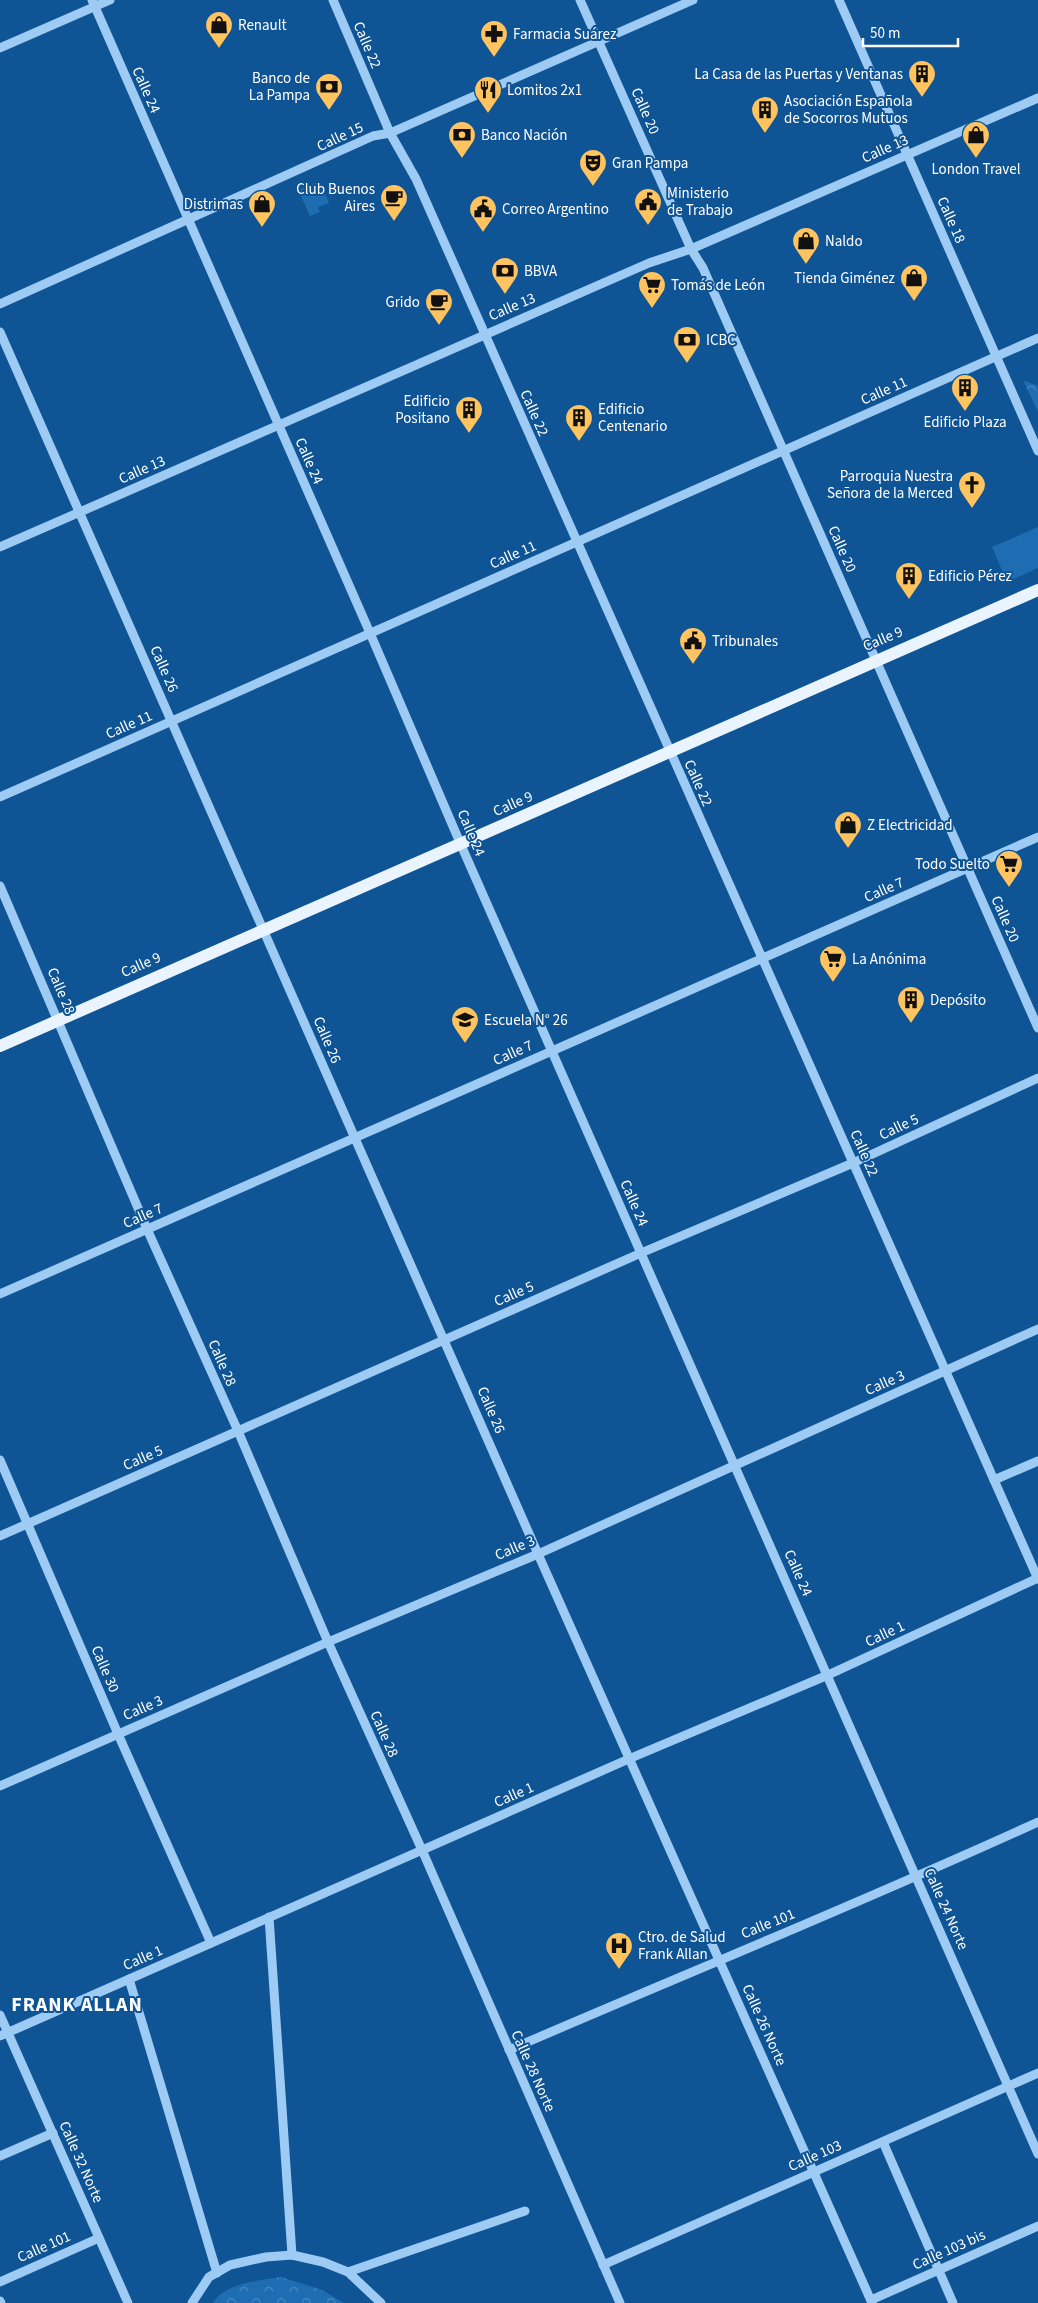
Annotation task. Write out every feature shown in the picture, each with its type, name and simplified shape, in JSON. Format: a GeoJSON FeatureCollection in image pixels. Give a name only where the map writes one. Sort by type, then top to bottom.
{"type":"FeatureCollection","features":[{"type":"Feature","properties":{"kind":"main road","name":"Calle 9"},"geometry":{"type":"LineString","coordinates":[[0,1046],[264,928],[461,845],[876,659],[1038,590]]}},
{"type":"Feature","properties":{"kind":"street"},"geometry":{"type":"LineString","coordinates":[[0,48],[93,4],[110,0]]}},
{"type":"Feature","properties":{"kind":"street","name":"Calle 22"},"geometry":{"type":"LineString","coordinates":[[333,0],[390,133],[416,180],[669,753],[1038,1579]]}},
{"type":"Feature","properties":{"kind":"street","name":"Calle 20"},"geometry":{"type":"LineString","coordinates":[[580,0],[691,249],[703,268],[1038,1028]]}},
{"type":"Feature","properties":{"kind":"street","name":"Calle 15"},"geometry":{"type":"LineString","coordinates":[[0,304],[373,136],[390,133],[693,0]]}},
{"type":"Feature","properties":{"kind":"street","name":"Calle 18"},"geometry":{"type":"LineString","coordinates":[[839,0],[1038,451]]}},
{"type":"Feature","properties":{"kind":"street","name":"Calle 24"},"geometry":{"type":"LineString","coordinates":[[93,4],[370,633],[461,845],[828,1675]]}},
{"type":"Feature","properties":{"kind":"street","name":"Calle 13"},"geometry":{"type":"LineString","coordinates":[[0,547],[484,334],[649,263],[691,249],[1038,98]]}},
{"type":"Feature","properties":{"kind":"street","name":"Calle 26"},"geometry":{"type":"LineString","coordinates":[[0,332],[445,1339],[538,1554],[630,1758]]}},
{"type":"Feature","properties":{"kind":"street","name":"Calle 11"},"geometry":{"type":"LineString","coordinates":[[0,797],[1038,338]]}},
{"type":"Feature","properties":{"kind":"street","name":"Calle 7"},"geometry":{"type":"LineString","coordinates":[[0,1294],[1038,837]]}},
{"type":"Feature","properties":{"kind":"street","name":"Calle 28"},"geometry":{"type":"LineString","coordinates":[[0,886],[147,1230],[238,1431],[328,1642],[422,1850]]}},
{"type":"Feature","properties":{"kind":"street","name":"Calle 5"},"geometry":{"type":"LineString","coordinates":[[0,1536],[641,1253],[853,1163],[1038,1078]]}},
{"type":"Feature","properties":{"kind":"street","name":"Calle 3"},"geometry":{"type":"LineString","coordinates":[[0,1786],[328,1642],[538,1554],[1038,1329]]}},
{"type":"Feature","properties":{"kind":"street","name":"Calle 30"},"geometry":{"type":"LineString","coordinates":[[0,1460],[118,1734],[211,1943]]}},
{"type":"Feature","properties":{"kind":"street"},"geometry":{"type":"LineString","coordinates":[[994,1480],[1038,1461]]}},
{"type":"Feature","properties":{"kind":"street","name":"Calle 1"},"geometry":{"type":"LineString","coordinates":[[4,2034],[630,1758],[828,1675],[1038,1579]]}},
{"type":"Feature","properties":{"kind":"street","name":"Calle 24 Norte"},"geometry":{"type":"LineString","coordinates":[[828,1675],[1038,2154]]}},
{"type":"Feature","properties":{"kind":"street","name":"Calle 26 Norte"},"geometry":{"type":"LineString","coordinates":[[630,1758],[872,2301]]}},
{"type":"Feature","properties":{"kind":"street","name":"Calle 101"},"geometry":{"type":"LineString","coordinates":[[509,2050],[719,1959],[917,1877],[1038,1822]]}},
{"type":"Feature","properties":{"kind":"street","name":"Calle 28 Norte"},"geometry":{"type":"LineString","coordinates":[[422,1850],[620,2303]]}},
{"type":"Feature","properties":{"kind":"street"},"geometry":{"type":"LineString","coordinates":[[269,1917],[292,2255]]}},
{"type":"Feature","properties":{"kind":"street"},"geometry":{"type":"LineString","coordinates":[[129,1979],[217,2273]]}},
{"type":"Feature","properties":{"kind":"street","name":"Calle 32 Norte"},"geometry":{"type":"LineString","coordinates":[[0,2014],[4,2034],[52,2133],[128,2303]]}},
{"type":"Feature","properties":{"kind":"street","name":"Calle 103"},"geometry":{"type":"LineString","coordinates":[[603,2264],[1038,2073]]}},
{"type":"Feature","properties":{"kind":"street"},"geometry":{"type":"LineString","coordinates":[[0,2156],[52,2133]]}},
{"type":"Feature","properties":{"kind":"street"},"geometry":{"type":"LineString","coordinates":[[882,2142],[953,2303]]}},
{"type":"Feature","properties":{"kind":"street"},"geometry":{"type":"LineString","coordinates":[[348,2272],[525,2211]]}},
{"type":"Feature","properties":{"kind":"street","name":"Calle 103 bis"},"geometry":{"type":"LineString","coordinates":[[872,2301],[1038,2226]]}},
{"type":"Feature","properties":{"kind":"street","name":"Calle 101"},"geometry":{"type":"LineString","coordinates":[[0,2282],[99,2238]]}},
{"type":"Feature","properties":{"kind":"street"},"geometry":{"type":"LineString","coordinates":[[192,2303],[209,2278],[230,2265],[266,2257],[292,2255],[323,2262],[348,2272],[381,2303]]}},
{"type":"Feature","properties":{"kind":"green space"},"geometry":{"type":"Polygon","coordinates":[[[320,181],[329,203],[318,207],[320,212],[310,216],[298,190],[320,181]]]}},
{"type":"Feature","properties":{"kind":"green space"},"geometry":{"type":"Polygon","coordinates":[[[1023,380],[1038,386],[1038,412],[1023,380]]]}},
{"type":"Feature","properties":{"kind":"green space"},"geometry":{"type":"Polygon","coordinates":[[[1038,527],[1038,568],[1007,582],[992,547],[1038,527]]]}},
{"type":"Feature","properties":{"kind":"green space"},"geometry":{"type":"Polygon","coordinates":[[[281,2277],[322,2290],[344,2303],[213,2303],[219,2296],[234,2287],[253,2281],[281,2277]]]}},
{"type":"Feature","properties":{"kind":"place","name":"Renault"},"geometry":{"type":"Point","coordinates":[219,49]}},
{"type":"Feature","properties":{"kind":"place","name":"Farmacia Suárez"},"geometry":{"type":"Point","coordinates":[494,58]}},
{"type":"Feature","properties":{"kind":"place","name":"La Casa de las Puertas y Ventanas"},"geometry":{"type":"Point","coordinates":[922,98]}},
{"type":"Feature","properties":{"kind":"place","name":"Banco de La Pampa"},"geometry":{"type":"Point","coordinates":[329,111]}},
{"type":"Feature","properties":{"kind":"place","name":"Lomitos 2x1"},"geometry":{"type":"Point","coordinates":[488,114]}},
{"type":"Feature","properties":{"kind":"place","name":"Asociación Española de Socorros Mutuos"},"geometry":{"type":"Point","coordinates":[765,134]}},
{"type":"Feature","properties":{"kind":"place","name":"Banco Nación"},"geometry":{"type":"Point","coordinates":[462,159]}},
{"type":"Feature","properties":{"kind":"place","name":"London Travel"},"geometry":{"type":"Point","coordinates":[976,159]}},
{"type":"Feature","properties":{"kind":"place","name":"Gran Pampa"},"geometry":{"type":"Point","coordinates":[593,187]}},
{"type":"Feature","properties":{"kind":"place","name":"Club Buenos Aires"},"geometry":{"type":"Point","coordinates":[394,222]}},
{"type":"Feature","properties":{"kind":"place","name":"Ministerio de Trabajo"},"geometry":{"type":"Point","coordinates":[648,226]}},
{"type":"Feature","properties":{"kind":"place","name":"Distrimas"},"geometry":{"type":"Point","coordinates":[262,228]}},
{"type":"Feature","properties":{"kind":"place","name":"Correo Argentino"},"geometry":{"type":"Point","coordinates":[483,233]}},
{"type":"Feature","properties":{"kind":"place","name":"Naldo"},"geometry":{"type":"Point","coordinates":[806,265]}},
{"type":"Feature","properties":{"kind":"place","name":"BBVA"},"geometry":{"type":"Point","coordinates":[505,295]}},
{"type":"Feature","properties":{"kind":"place","name":"Tienda Giménez"},"geometry":{"type":"Point","coordinates":[914,302]}},
{"type":"Feature","properties":{"kind":"place","name":"Tomás de León"},"geometry":{"type":"Point","coordinates":[652,309]}},
{"type":"Feature","properties":{"kind":"place","name":"Grido"},"geometry":{"type":"Point","coordinates":[439,326]}},
{"type":"Feature","properties":{"kind":"place","name":"ICBC"},"geometry":{"type":"Point","coordinates":[687,364]}},
{"type":"Feature","properties":{"kind":"place","name":"Edificio Plaza"},"geometry":{"type":"Point","coordinates":[965,412]}},
{"type":"Feature","properties":{"kind":"place","name":"Edificio Positano"},"geometry":{"type":"Point","coordinates":[469,434]}},
{"type":"Feature","properties":{"kind":"place","name":"Edificio Centenario"},"geometry":{"type":"Point","coordinates":[579,442]}},
{"type":"Feature","properties":{"kind":"place","name":"Parroquia Nuestra Señora de la Merced"},"geometry":{"type":"Point","coordinates":[972,509]}},
{"type":"Feature","properties":{"kind":"place","name":"Edificio Pérez"},"geometry":{"type":"Point","coordinates":[909,600]}},
{"type":"Feature","properties":{"kind":"place","name":"Tribunales"},"geometry":{"type":"Point","coordinates":[693,665]}},
{"type":"Feature","properties":{"kind":"place","name":"Z Electricidad"},"geometry":{"type":"Point","coordinates":[848,849]}},
{"type":"Feature","properties":{"kind":"place","name":"Todo Suelto"},"geometry":{"type":"Point","coordinates":[1009,888]}},
{"type":"Feature","properties":{"kind":"place","name":"La Anónima"},"geometry":{"type":"Point","coordinates":[833,983]}},
{"type":"Feature","properties":{"kind":"place","name":"Depósito"},"geometry":{"type":"Point","coordinates":[911,1024]}},
{"type":"Feature","properties":{"kind":"place","name":"Escuela N° 26"},"geometry":{"type":"Point","coordinates":[465,1044]}},
{"type":"Feature","properties":{"kind":"place","name":"Ctro. de Salud Frank Allan"},"geometry":{"type":"Point","coordinates":[619,1970]}},
{"type":"Feature","properties":{"kind":"district","name":"FRANK ALLAN"},"geometry":{"type":"Point","coordinates":[77,2005]}}]}
